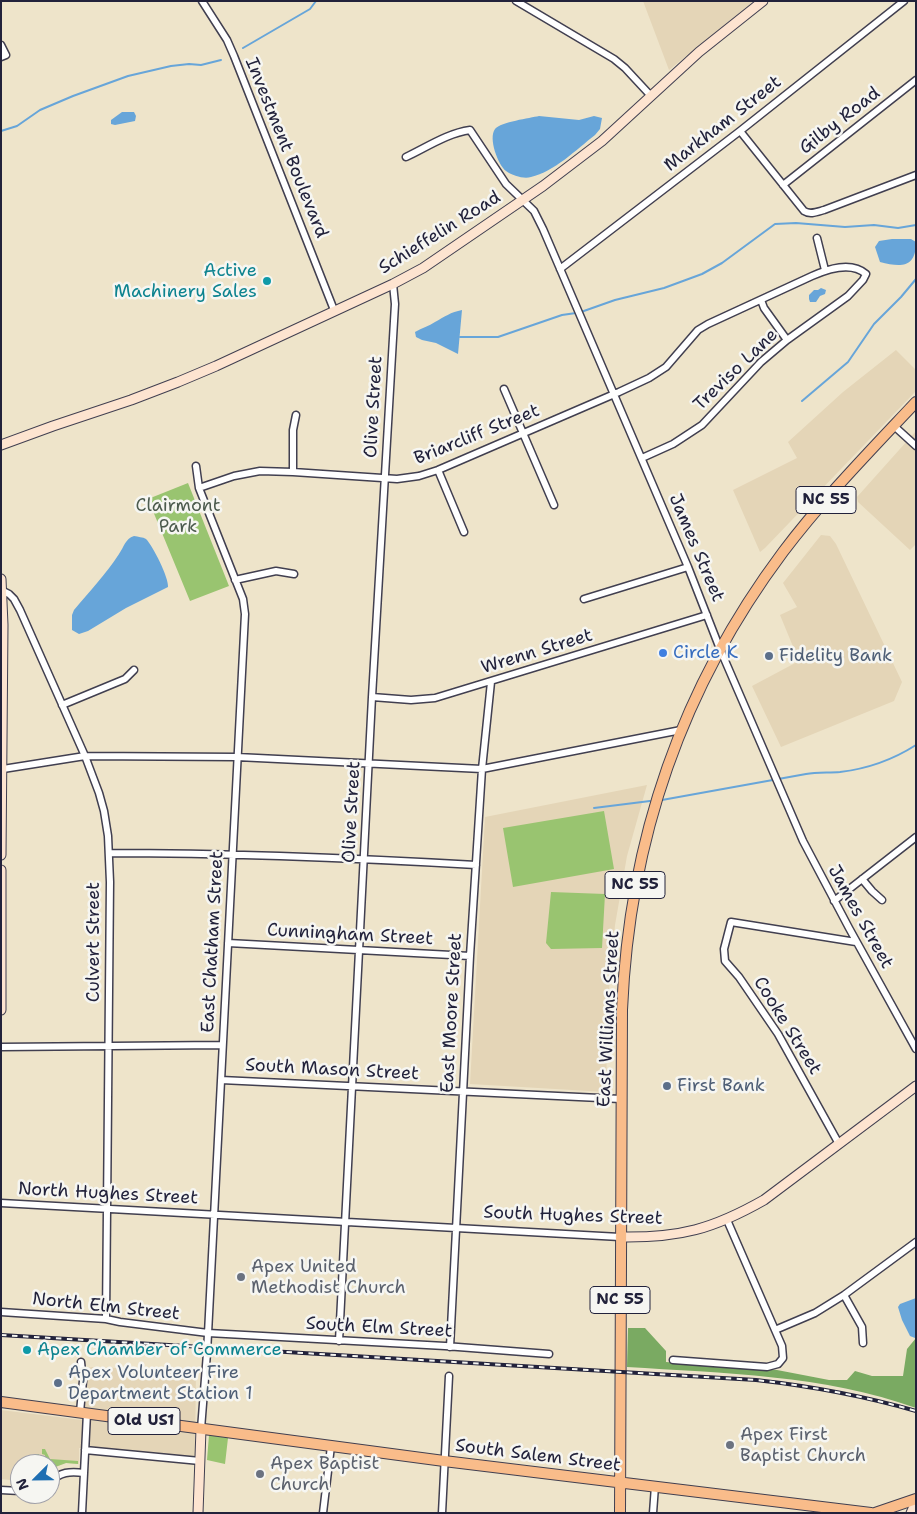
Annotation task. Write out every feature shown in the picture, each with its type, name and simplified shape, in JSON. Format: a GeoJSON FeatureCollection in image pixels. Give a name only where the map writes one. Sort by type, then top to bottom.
{"type":"FeatureCollection","features":[{"type":"Feature","properties":{"kind":"main road","name":"East Williams Street"},"geometry":{"type":"LineString","coordinates":[[620,1482],[623,980],[631,910],[640,863],[655,803],[681,730],[698,691],[749,600],[793,539],[838,486],[916,402]]}},
{"type":"Feature","properties":{"kind":"main road","name":"Old US1"},"geometry":{"type":"LineString","coordinates":[[1,1402],[202,1429]]}},
{"type":"Feature","properties":{"kind":"main road","name":"South Salem Street"},"geometry":{"type":"LineString","coordinates":[[202,1429],[839,1511],[871,1513]]}},
{"type":"Feature","properties":{"kind":"main road","name":"NC 55"},"geometry":{"type":"LineString","coordinates":[[620,1482],[620,1513]]}},
{"type":"Feature","properties":{"kind":"main road"},"geometry":{"type":"LineString","coordinates":[[875,1513],[916,1500]]}},
{"type":"Feature","properties":{"kind":"street","name":"Investment Boulevard"},"geometry":{"type":"LineString","coordinates":[[202,1],[234,56],[334,310]]}},
{"type":"Feature","properties":{"kind":"street"},"geometry":{"type":"LineString","coordinates":[[516,1],[614,59],[651,96]]}},
{"type":"Feature","properties":{"kind":"street","name":"Schieffelin Road"},"geometry":{"type":"LineString","coordinates":[[1,445],[156,391],[216,366],[393,284],[440,257],[563,171],[602,141],[700,52],[763,1]]}},
{"type":"Feature","properties":{"kind":"street","name":"Markham Street"},"geometry":{"type":"LineString","coordinates":[[560,269],[740,131],[904,1]]}},
{"type":"Feature","properties":{"kind":"street"},"geometry":{"type":"LineString","coordinates":[[1,45],[6,55],[1,58]]}},
{"type":"Feature","properties":{"kind":"street","name":"Gilby Road"},"geometry":{"type":"LineString","coordinates":[[783,185],[916,80]]}},
{"type":"Feature","properties":{"kind":"street","name":"James Street"},"geometry":{"type":"LineString","coordinates":[[406,157],[443,138],[460,131],[470,130],[506,184],[534,211],[642,458],[720,649],[803,841],[856,942],[916,1049]]}},
{"type":"Feature","properties":{"kind":"street"},"geometry":{"type":"LineString","coordinates":[[740,131],[807,213],[814,213],[916,174]]}},
{"type":"Feature","properties":{"kind":"street"},"geometry":{"type":"LineString","coordinates":[[817,238],[825,270]]}},
{"type":"Feature","properties":{"kind":"street","name":"Briarcliff Street"},"geometry":{"type":"LineString","coordinates":[[199,488],[252,472],[293,472],[385,478],[419,476],[438,470],[614,395],[659,373],[698,330],[825,270],[851,267],[862,270],[866,274]]}},
{"type":"Feature","properties":{"kind":"street","name":"Treviso Lane"},"geometry":{"type":"LineString","coordinates":[[642,458],[673,444],[702,425],[761,362],[787,340],[848,296],[866,274]]}},
{"type":"Feature","properties":{"kind":"street","name":"Olive Street"},"geometry":{"type":"LineString","coordinates":[[339,1341],[372,697],[395,304],[393,284]]}},
{"type":"Feature","properties":{"kind":"street"},"geometry":{"type":"LineString","coordinates":[[761,300],[764,308],[787,340]]}},
{"type":"Feature","properties":{"kind":"street"},"geometry":{"type":"LineString","coordinates":[[504,389],[554,505]]}},
{"type":"Feature","properties":{"kind":"street"},"geometry":{"type":"LineString","coordinates":[[293,472],[293,430],[296,415]]}},
{"type":"Feature","properties":{"kind":"street"},"geometry":{"type":"LineString","coordinates":[[894,426],[916,446]]}},
{"type":"Feature","properties":{"kind":"street","name":"East Chatham Street"},"geometry":{"type":"LineString","coordinates":[[196,466],[199,488],[243,599],[245,614],[202,1429]]}},
{"type":"Feature","properties":{"kind":"street"},"geometry":{"type":"LineString","coordinates":[[438,470],[464,532]]}},
{"type":"Feature","properties":{"kind":"street"},"geometry":{"type":"LineString","coordinates":[[584,599],[688,567]]}},
{"type":"Feature","properties":{"kind":"street"},"geometry":{"type":"LineString","coordinates":[[235,580],[276,571],[294,574]]}},
{"type":"Feature","properties":{"kind":"street"},"geometry":{"type":"LineString","coordinates":[[1,579],[3,590],[1,855]]}},
{"type":"Feature","properties":{"kind":"street","name":"Culvert Street"},"geometry":{"type":"LineString","coordinates":[[3,590],[14,599],[20,610],[85,756],[102,803],[106,822],[109,854],[106,1319]]}},
{"type":"Feature","properties":{"kind":"street","name":"Wrenn Street"},"geometry":{"type":"LineString","coordinates":[[372,697],[422,700],[435,698],[707,615]]}},
{"type":"Feature","properties":{"kind":"street"},"geometry":{"type":"LineString","coordinates":[[62,705],[125,679],[134,670]]}},
{"type":"Feature","properties":{"kind":"street","name":"East Moore Street"},"geometry":{"type":"LineString","coordinates":[[450,1347],[470,956],[482,769],[492,682]]}},
{"type":"Feature","properties":{"kind":"street"},"geometry":{"type":"LineString","coordinates":[[3,769],[85,756],[238,757],[482,769],[681,730]]}},
{"type":"Feature","properties":{"kind":"street"},"geometry":{"type":"LineString","coordinates":[[834,901],[916,837]]}},
{"type":"Feature","properties":{"kind":"street"},"geometry":{"type":"LineString","coordinates":[[109,854],[233,854],[476,865]]}},
{"type":"Feature","properties":{"kind":"street"},"geometry":{"type":"LineString","coordinates":[[1,870],[1,1010]]}},
{"type":"Feature","properties":{"kind":"street"},"geometry":{"type":"LineString","coordinates":[[862,879],[882,900]]}},
{"type":"Feature","properties":{"kind":"street","name":"Cooke Street"},"geometry":{"type":"LineString","coordinates":[[840,1144],[778,1034],[739,977],[725,961],[724,949],[731,922],[856,942]]}},
{"type":"Feature","properties":{"kind":"street","name":"Cunningham Street"},"geometry":{"type":"LineString","coordinates":[[228,943],[470,956]]}},
{"type":"Feature","properties":{"kind":"street"},"geometry":{"type":"LineString","coordinates":[[1,1047],[222,1045]]}},
{"type":"Feature","properties":{"kind":"street","name":"South Mason Street"},"geometry":{"type":"LineString","coordinates":[[221,1080],[621,1099]]}},
{"type":"Feature","properties":{"kind":"street","name":"South Hughes Street"},"geometry":{"type":"LineString","coordinates":[[214,1215],[643,1238],[683,1234],[727,1220],[764,1200],[916,1086]]}},
{"type":"Feature","properties":{"kind":"street","name":"North Hughes Street"},"geometry":{"type":"LineString","coordinates":[[1,1203],[214,1215]]}},
{"type":"Feature","properties":{"kind":"street"},"geometry":{"type":"LineString","coordinates":[[673,1360],[773,1366],[781,1362],[784,1353],[727,1220]]}},
{"type":"Feature","properties":{"kind":"street"},"geometry":{"type":"LineString","coordinates":[[775,1330],[815,1313],[844,1295],[916,1242]]}},
{"type":"Feature","properties":{"kind":"street"},"geometry":{"type":"LineString","coordinates":[[844,1295],[862,1327],[863,1344]]}},
{"type":"Feature","properties":{"kind":"street","name":"North Elm Street"},"geometry":{"type":"LineString","coordinates":[[1,1312],[106,1319],[208,1333]]}},
{"type":"Feature","properties":{"kind":"street","name":"South Elm Street"},"geometry":{"type":"LineString","coordinates":[[208,1333],[549,1354]]}},
{"type":"Feature","properties":{"kind":"street"},"geometry":{"type":"LineString","coordinates":[[81,1362],[85,1450],[82,1513]]}},
{"type":"Feature","properties":{"kind":"street"},"geometry":{"type":"LineString","coordinates":[[442,1513],[449,1376]]}},
{"type":"Feature","properties":{"kind":"street"},"geometry":{"type":"LineString","coordinates":[[198,1513],[202,1429]]}},
{"type":"Feature","properties":{"kind":"street"},"geometry":{"type":"LineString","coordinates":[[323,1513],[331,1446]]}},
{"type":"Feature","properties":{"kind":"street"},"geometry":{"type":"LineString","coordinates":[[85,1450],[200,1461]]}},
{"type":"Feature","properties":{"kind":"street"},"geometry":{"type":"LineString","coordinates":[[60,1475],[72,1471],[84,1473]]}},
{"type":"Feature","properties":{"kind":"street"},"geometry":{"type":"LineString","coordinates":[[653,1513],[654,1486]]}},
{"type":"Feature","properties":{"kind":"street"},"geometry":{"type":"LineString","coordinates":[[911,1513],[916,1500]]}},
{"type":"Feature","properties":{"kind":"shaded area"},"geometry":{"type":"Polygon","coordinates":[[[643,1],[754,1],[669,70],[643,1]]]}},
{"type":"Feature","properties":{"kind":"shaded area"},"geometry":{"type":"Polygon","coordinates":[[[896,350],[916,370],[916,391],[760,552],[733,490],[797,458],[788,442],[843,392],[896,350]]]}},
{"type":"Feature","properties":{"kind":"shaded area"},"geometry":{"type":"Polygon","coordinates":[[[916,431],[916,544],[910,550],[858,502],[857,497],[916,431]]]}},
{"type":"Feature","properties":{"kind":"shaded area"},"geometry":{"type":"Polygon","coordinates":[[[821,535],[830,536],[836,544],[902,682],[894,701],[781,747],[752,686],[799,661],[780,615],[797,607],[783,583],[821,535]]]}},
{"type":"Feature","properties":{"kind":"shaded area"},"geometry":{"type":"Polygon","coordinates":[[[647,785],[627,856],[615,925],[608,1000],[606,1092],[470,1084],[485,817],[647,785]]]}},
{"type":"Feature","properties":{"kind":"shaded area"},"geometry":{"type":"Polygon","coordinates":[[[196,1367],[195,1457],[79,1448],[79,1464],[66,1463],[60,1465],[60,1454],[10,1454],[10,1480],[1,1479],[1,1410],[82,1420],[88,1368],[169,1370],[196,1367]]]}},
{"type":"Feature","properties":{"kind":"green space","name":"Clairmont Park"},"geometry":{"type":"Polygon","coordinates":[[[188,483],[229,586],[190,601],[148,499],[188,483]]]}},
{"type":"Feature","properties":{"kind":"green space"},"geometry":{"type":"Polygon","coordinates":[[[604,811],[614,869],[513,887],[503,828],[604,811]]]}},
{"type":"Feature","properties":{"kind":"green space"},"geometry":{"type":"Polygon","coordinates":[[[551,892],[605,894],[602,948],[551,949],[546,943],[551,892]]]}},
{"type":"Feature","properties":{"kind":"green space"},"geometry":{"type":"Polygon","coordinates":[[[628,1328],[645,1328],[666,1351],[666,1362],[777,1370],[829,1380],[847,1380],[855,1371],[872,1376],[903,1376],[907,1349],[916,1338],[916,1408],[881,1397],[810,1382],[773,1377],[627,1367],[628,1328]]]}},
{"type":"Feature","properties":{"kind":"green space"},"geometry":{"type":"Polygon","coordinates":[[[209,1435],[228,1438],[225,1464],[207,1460],[209,1435]]]}},
{"type":"Feature","properties":{"kind":"green space"},"geometry":{"type":"Polygon","coordinates":[[[42,1449],[45,1449],[48,1454],[42,1454],[42,1449]]]}},
{"type":"Feature","properties":{"kind":"green space"},"geometry":{"type":"Polygon","coordinates":[[[60,1460],[78,1461],[78,1464],[66,1463],[60,1465],[60,1460]]]}},
{"type":"Feature","properties":{"kind":"water"},"geometry":{"type":"Polygon","coordinates":[[[122,112],[134,112],[136,116],[135,121],[111,124],[111,120],[122,112]]]}},
{"type":"Feature","properties":{"kind":"water"},"geometry":{"type":"Polygon","coordinates":[[[539,116],[579,120],[594,116],[602,118],[600,129],[595,135],[548,170],[528,178],[506,171],[497,157],[493,145],[495,129],[509,122],[539,116]]]}},
{"type":"Feature","properties":{"kind":"water"},"geometry":{"type":"Polygon","coordinates":[[[911,239],[916,242],[915,251],[910,262],[894,265],[880,262],[875,247],[879,241],[911,239]]]}},
{"type":"Feature","properties":{"kind":"water"},"geometry":{"type":"Polygon","coordinates":[[[821,288],[826,290],[825,294],[820,296],[816,302],[810,302],[809,295],[814,290],[821,288]]]}},
{"type":"Feature","properties":{"kind":"water"},"geometry":{"type":"Polygon","coordinates":[[[462,310],[458,354],[436,343],[416,337],[415,332],[454,312],[462,310]]]}},
{"type":"Feature","properties":{"kind":"water"},"geometry":{"type":"Polygon","coordinates":[[[134,536],[145,538],[149,543],[163,570],[168,587],[126,608],[88,631],[79,634],[72,630],[74,610],[109,569],[127,541],[134,536]]]}},
{"type":"Feature","properties":{"kind":"water"},"geometry":{"type":"Polygon","coordinates":[[[916,1298],[915,1338],[910,1336],[898,1307],[900,1304],[916,1298]]]}},
{"type":"Feature","properties":{"kind":"waterway"},"geometry":{"type":"LineString","coordinates":[[243,48],[310,9],[316,1]]}},
{"type":"Feature","properties":{"kind":"waterway"},"geometry":{"type":"LineString","coordinates":[[1,131],[17,126],[40,110],[128,76],[171,66],[201,65],[221,60]]}},
{"type":"Feature","properties":{"kind":"waterway"},"geometry":{"type":"LineString","coordinates":[[581,312],[615,300],[664,288],[702,274],[722,263],[775,224],[796,223],[845,227],[874,225],[898,228],[916,225]]}},
{"type":"Feature","properties":{"kind":"waterway"},"geometry":{"type":"LineString","coordinates":[[802,401],[848,362],[874,324],[916,279]]}},
{"type":"Feature","properties":{"kind":"waterway"},"geometry":{"type":"LineString","coordinates":[[460,337],[498,337],[562,315],[576,313]]}},
{"type":"Feature","properties":{"kind":"waterway"},"geometry":{"type":"LineString","coordinates":[[662,800],[806,774],[840,772],[870,766],[889,759],[916,745]]}},
{"type":"Feature","properties":{"kind":"waterway"},"geometry":{"type":"LineString","coordinates":[[594,808],[650,801]]}},
{"type":"Feature","properties":{"kind":"railway"},"geometry":{"type":"LineString","coordinates":[[1,1335],[756,1380],[837,1392],[916,1411]]}},
{"type":"Feature","properties":{"kind":"place","name":"Active Machinery Sales"},"geometry":{"type":"Point","coordinates":[267,281]}},
{"type":"Feature","properties":{"kind":"place","name":"Circle K"},"geometry":{"type":"Point","coordinates":[663,653]}},
{"type":"Feature","properties":{"kind":"place","name":"Fidelity Bank"},"geometry":{"type":"Point","coordinates":[769,656]}},
{"type":"Feature","properties":{"kind":"place","name":"First Bank"},"geometry":{"type":"Point","coordinates":[667,1086]}},
{"type":"Feature","properties":{"kind":"place","name":"Apex United Methodist Church"},"geometry":{"type":"Point","coordinates":[241,1277]}},
{"type":"Feature","properties":{"kind":"place","name":"Apex Chamber of Commerce"},"geometry":{"type":"Point","coordinates":[27,1350]}},
{"type":"Feature","properties":{"kind":"place","name":"Apex Volunteer Fire Department Station 1"},"geometry":{"type":"Point","coordinates":[58,1383]}},
{"type":"Feature","properties":{"kind":"place","name":"Apex First Baptist Church"},"geometry":{"type":"Point","coordinates":[730,1445]}},
{"type":"Feature","properties":{"kind":"place","name":"Apex Baptist Church"},"geometry":{"type":"Point","coordinates":[260,1474]}}]}
